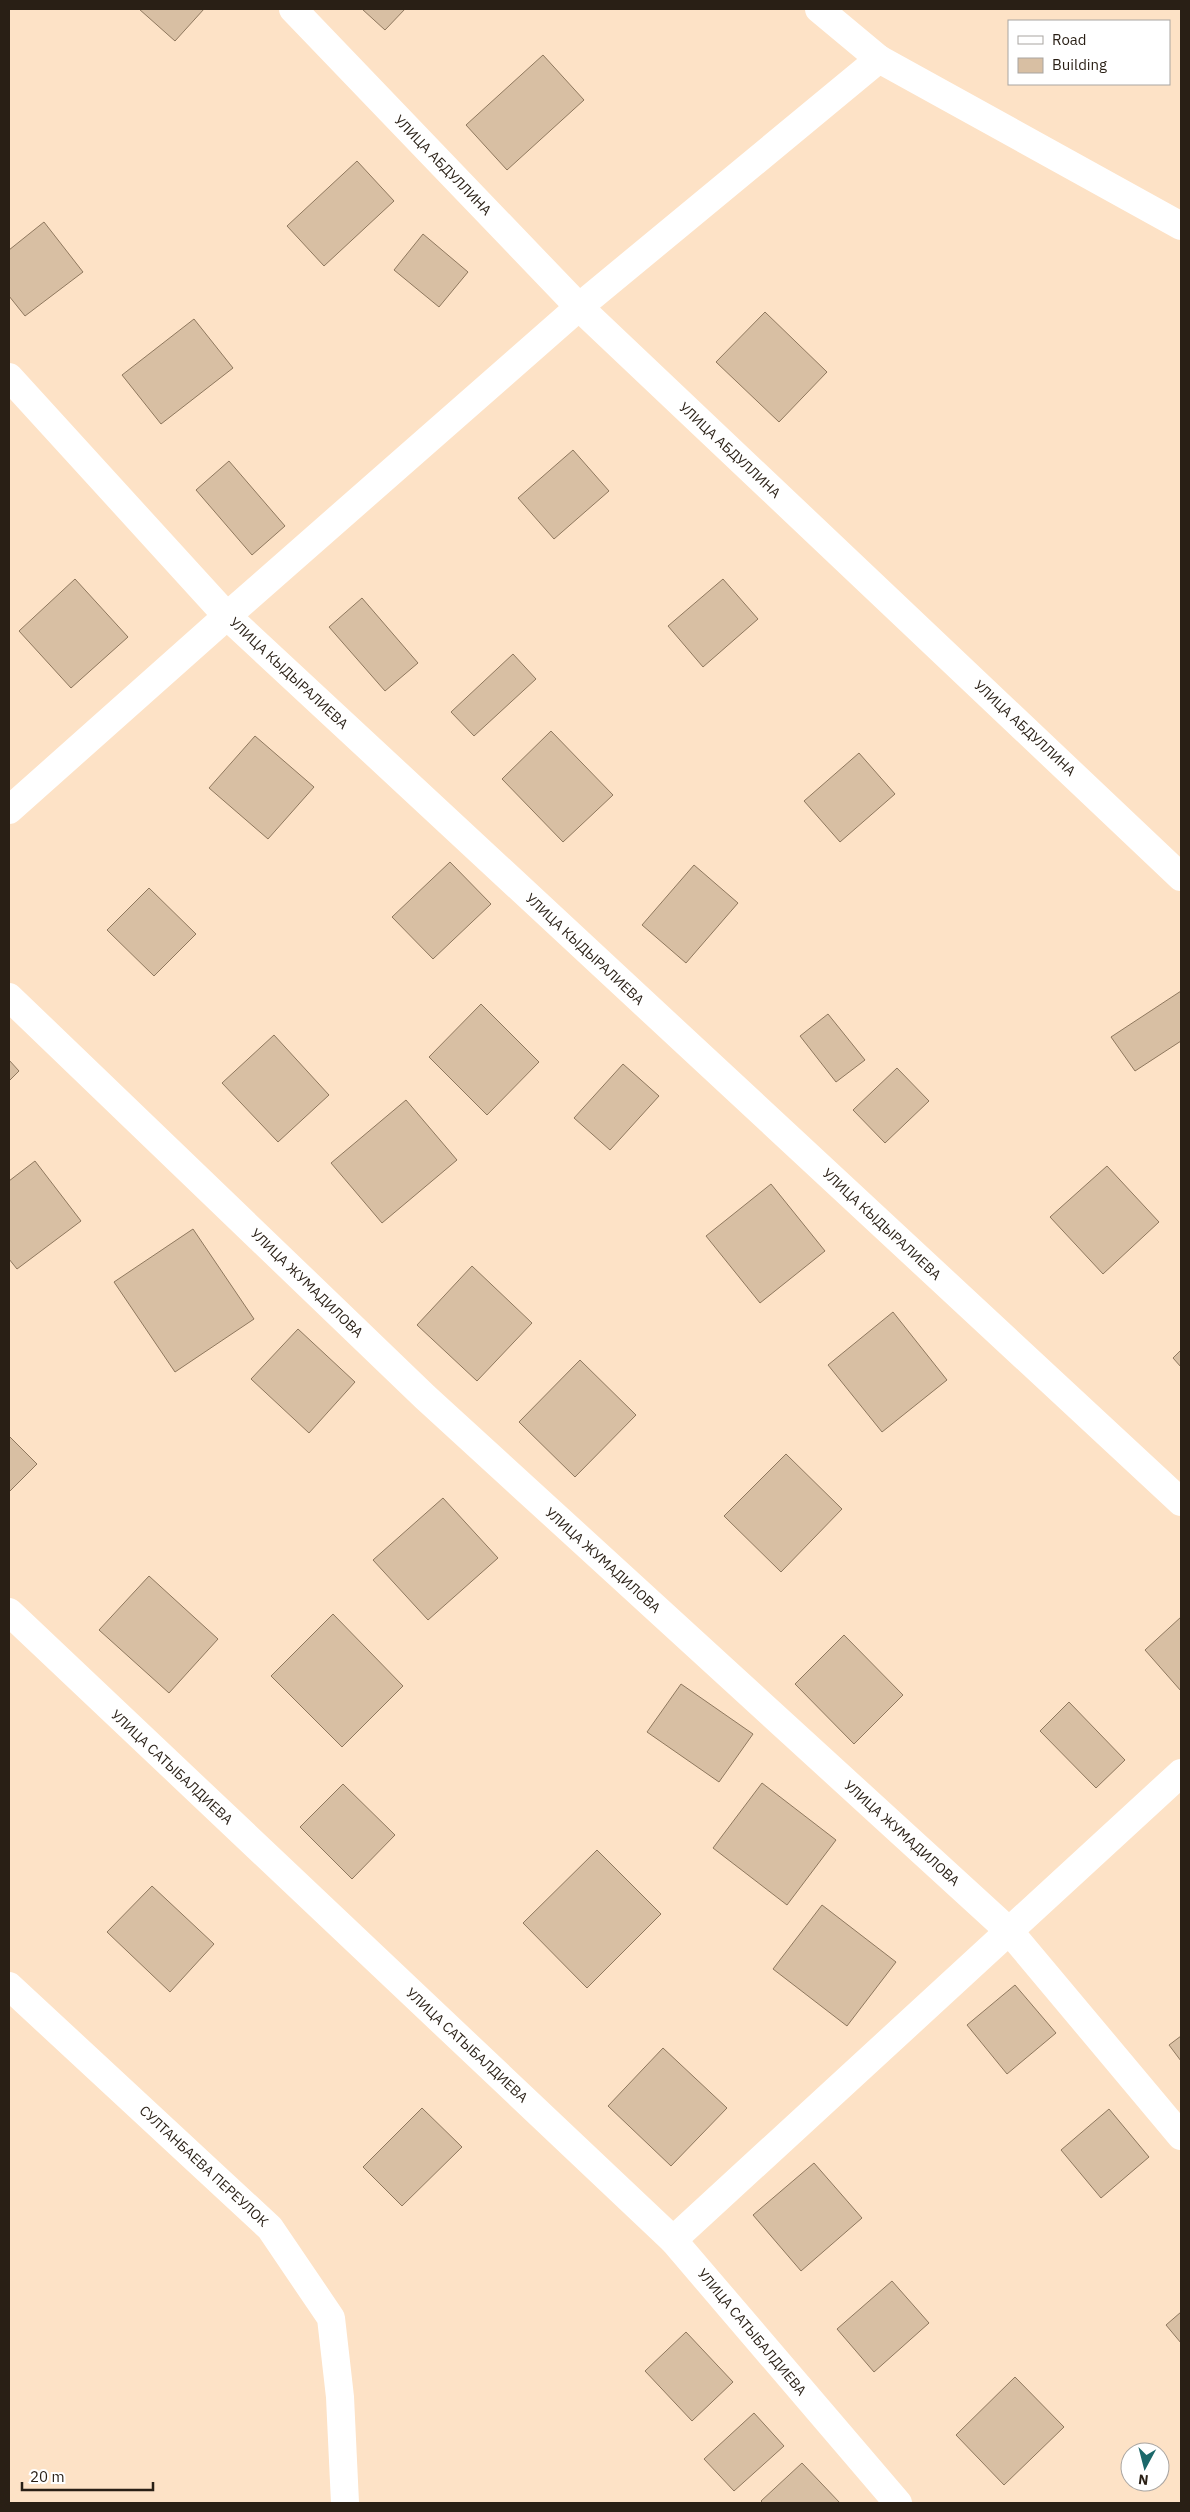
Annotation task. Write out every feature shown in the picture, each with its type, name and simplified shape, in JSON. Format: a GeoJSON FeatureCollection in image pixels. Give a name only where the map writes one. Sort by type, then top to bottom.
{"type":"FeatureCollection","features":[{"type":"Feature","properties":{"kind":"street","name":"УЛИЦА АБДУЛЛИНА"},"geometry":{"type":"LineString","coordinates":[[293,9],[579,307],[1181,877]]}},
{"type":"Feature","properties":{"kind":"street"},"geometry":{"type":"LineString","coordinates":[[819,9],[879,59],[1181,226]]}},
{"type":"Feature","properties":{"kind":"street"},"geometry":{"type":"LineString","coordinates":[[9,810],[579,307],[879,59]]}},
{"type":"Feature","properties":{"kind":"street","name":"УЛИЦА КЫДЫРАЛИЕВА"},"geometry":{"type":"LineString","coordinates":[[9,376],[227,616],[1181,1502]]}},
{"type":"Feature","properties":{"kind":"street","name":"УЛИЦА ЖУМАДИЛОВА"},"geometry":{"type":"LineString","coordinates":[[9,997],[425,1397],[1010,1932],[1181,2136]]}},
{"type":"Feature","properties":{"kind":"street","name":"УЛИЦА САТЫБАЛДИЕВА"},"geometry":{"type":"LineString","coordinates":[[9,1612],[673,2240],[898,2503]]}},
{"type":"Feature","properties":{"kind":"street"},"geometry":{"type":"LineString","coordinates":[[673,2240],[1181,1773]]}},
{"type":"Feature","properties":{"kind":"street","name":"СУЛТАНБАЕВА ПЕРЕУЛОК"},"geometry":{"type":"LineString","coordinates":[[9,1986],[270,2228],[331,2318],[340,2397],[345,2503]]}},
{"type":"Feature","properties":{"kind":"building"},"geometry":{"type":"Polygon","coordinates":[[[139,9],[204,9],[175,41],[139,9]]]}},
{"type":"Feature","properties":{"kind":"building"},"geometry":{"type":"Polygon","coordinates":[[[362,9],[405,9],[385,30],[362,9]]]}},
{"type":"Feature","properties":{"kind":"building"},"geometry":{"type":"Polygon","coordinates":[[[543,55],[584,100],[507,170],[466,125],[543,55]]]}},
{"type":"Feature","properties":{"kind":"building"},"geometry":{"type":"Polygon","coordinates":[[[357,161],[394,201],[324,266],[287,226],[357,161]]]}},
{"type":"Feature","properties":{"kind":"building"},"geometry":{"type":"Polygon","coordinates":[[[44,222],[83,272],[25,316],[9,296],[9,250],[44,222]]]}},
{"type":"Feature","properties":{"kind":"building"},"geometry":{"type":"Polygon","coordinates":[[[423,234],[468,272],[439,307],[394,270],[423,234]]]}},
{"type":"Feature","properties":{"kind":"building"},"geometry":{"type":"Polygon","coordinates":[[[765,312],[827,372],[779,422],[716,362],[765,312]]]}},
{"type":"Feature","properties":{"kind":"building"},"geometry":{"type":"Polygon","coordinates":[[[194,319],[233,368],[161,424],[122,375],[194,319]]]}},
{"type":"Feature","properties":{"kind":"building"},"geometry":{"type":"Polygon","coordinates":[[[573,450],[609,491],[554,539],[518,498],[573,450]]]}},
{"type":"Feature","properties":{"kind":"building"},"geometry":{"type":"Polygon","coordinates":[[[229,461],[285,526],[252,555],[196,490],[229,461]]]}},
{"type":"Feature","properties":{"kind":"building"},"geometry":{"type":"Polygon","coordinates":[[[75,579],[128,637],[71,688],[19,631],[75,579]]]}},
{"type":"Feature","properties":{"kind":"building"},"geometry":{"type":"Polygon","coordinates":[[[723,579],[758,619],[703,667],[668,626],[723,579]]]}},
{"type":"Feature","properties":{"kind":"building"},"geometry":{"type":"Polygon","coordinates":[[[362,598],[418,663],[385,691],[329,627],[362,598]]]}},
{"type":"Feature","properties":{"kind":"building"},"geometry":{"type":"Polygon","coordinates":[[[513,654],[536,679],[474,736],[451,712],[513,654]]]}},
{"type":"Feature","properties":{"kind":"building"},"geometry":{"type":"Polygon","coordinates":[[[551,731],[613,795],[563,842],[502,779],[551,731]]]}},
{"type":"Feature","properties":{"kind":"building"},"geometry":{"type":"Polygon","coordinates":[[[255,736],[314,787],[268,839],[209,788],[255,736]]]}},
{"type":"Feature","properties":{"kind":"building"},"geometry":{"type":"Polygon","coordinates":[[[859,753],[895,794],[840,842],[804,801],[859,753]]]}},
{"type":"Feature","properties":{"kind":"building"},"geometry":{"type":"Polygon","coordinates":[[[450,862],[491,904],[433,959],[392,917],[450,862]]]}},
{"type":"Feature","properties":{"kind":"building"},"geometry":{"type":"Polygon","coordinates":[[[694,865],[738,903],[686,963],[642,925],[694,865]]]}},
{"type":"Feature","properties":{"kind":"building"},"geometry":{"type":"Polygon","coordinates":[[[149,888],[196,934],[154,976],[107,930],[149,888]]]}},
{"type":"Feature","properties":{"kind":"building"},"geometry":{"type":"Polygon","coordinates":[[[1181,991],[1181,1041],[1135,1071],[1111,1037],[1181,991]]]}},
{"type":"Feature","properties":{"kind":"building"},"geometry":{"type":"Polygon","coordinates":[[[481,1004],[539,1062],[487,1115],[429,1057],[481,1004]]]}},
{"type":"Feature","properties":{"kind":"building"},"geometry":{"type":"Polygon","coordinates":[[[828,1014],[865,1060],[836,1082],[800,1036],[828,1014]]]}},
{"type":"Feature","properties":{"kind":"building"},"geometry":{"type":"Polygon","coordinates":[[[274,1035],[329,1095],[278,1142],[222,1083],[274,1035]]]}},
{"type":"Feature","properties":{"kind":"building"},"geometry":{"type":"Polygon","coordinates":[[[9,1060],[19,1071],[9,1081],[9,1060]]]}},
{"type":"Feature","properties":{"kind":"building"},"geometry":{"type":"Polygon","coordinates":[[[623,1064],[659,1096],[610,1150],[574,1118],[623,1064]]]}},
{"type":"Feature","properties":{"kind":"building"},"geometry":{"type":"Polygon","coordinates":[[[897,1068],[929,1101],[885,1143],[853,1110],[897,1068]]]}},
{"type":"Feature","properties":{"kind":"building"},"geometry":{"type":"Polygon","coordinates":[[[406,1100],[457,1160],[382,1223],[331,1163],[406,1100]]]}},
{"type":"Feature","properties":{"kind":"building"},"geometry":{"type":"Polygon","coordinates":[[[35,1161],[81,1221],[17,1269],[9,1259],[9,1181],[35,1161]]]}},
{"type":"Feature","properties":{"kind":"building"},"geometry":{"type":"Polygon","coordinates":[[[1107,1166],[1159,1222],[1103,1274],[1050,1217],[1107,1166]]]}},
{"type":"Feature","properties":{"kind":"building"},"geometry":{"type":"Polygon","coordinates":[[[771,1184],[825,1251],[760,1303],[706,1236],[771,1184]]]}},
{"type":"Feature","properties":{"kind":"building"},"geometry":{"type":"Polygon","coordinates":[[[193,1229],[254,1319],[175,1372],[114,1282],[193,1229]]]}},
{"type":"Feature","properties":{"kind":"building"},"geometry":{"type":"Polygon","coordinates":[[[472,1266],[532,1323],[477,1381],[417,1325],[472,1266]]]}},
{"type":"Feature","properties":{"kind":"building"},"geometry":{"type":"Polygon","coordinates":[[[893,1312],[947,1380],[882,1432],[828,1365],[893,1312]]]}},
{"type":"Feature","properties":{"kind":"building"},"geometry":{"type":"Polygon","coordinates":[[[298,1329],[355,1382],[309,1433],[251,1379],[298,1329]]]}},
{"type":"Feature","properties":{"kind":"building"},"geometry":{"type":"Polygon","coordinates":[[[1181,1350],[1181,1367],[1173,1358],[1181,1350]]]}},
{"type":"Feature","properties":{"kind":"building"},"geometry":{"type":"Polygon","coordinates":[[[580,1360],[636,1415],[575,1477],[519,1422],[580,1360]]]}},
{"type":"Feature","properties":{"kind":"building"},"geometry":{"type":"Polygon","coordinates":[[[9,1436],[37,1464],[9,1492],[9,1436]]]}},
{"type":"Feature","properties":{"kind":"building"},"geometry":{"type":"Polygon","coordinates":[[[786,1454],[842,1509],[781,1572],[724,1516],[786,1454]]]}},
{"type":"Feature","properties":{"kind":"building"},"geometry":{"type":"Polygon","coordinates":[[[443,1498],[498,1558],[428,1620],[373,1560],[443,1498]]]}},
{"type":"Feature","properties":{"kind":"building"},"geometry":{"type":"Polygon","coordinates":[[[149,1576],[218,1639],[169,1693],[99,1630],[149,1576]]]}},
{"type":"Feature","properties":{"kind":"building"},"geometry":{"type":"Polygon","coordinates":[[[333,1614],[403,1686],[342,1747],[271,1676],[333,1614]]]}},
{"type":"Feature","properties":{"kind":"building"},"geometry":{"type":"Polygon","coordinates":[[[1181,1617],[1181,1691],[1145,1650],[1181,1617]]]}},
{"type":"Feature","properties":{"kind":"building"},"geometry":{"type":"Polygon","coordinates":[[[844,1635],[903,1695],[854,1744],[795,1684],[844,1635]]]}},
{"type":"Feature","properties":{"kind":"building"},"geometry":{"type":"Polygon","coordinates":[[[681,1684],[753,1734],[719,1782],[647,1732],[681,1684]]]}},
{"type":"Feature","properties":{"kind":"building"},"geometry":{"type":"Polygon","coordinates":[[[1069,1702],[1125,1760],[1096,1788],[1040,1731],[1069,1702]]]}},
{"type":"Feature","properties":{"kind":"building"},"geometry":{"type":"Polygon","coordinates":[[[762,1783],[836,1840],[787,1905],[713,1848],[762,1783]]]}},
{"type":"Feature","properties":{"kind":"building"},"geometry":{"type":"Polygon","coordinates":[[[343,1784],[395,1835],[352,1879],[300,1827],[343,1784]]]}},
{"type":"Feature","properties":{"kind":"building"},"geometry":{"type":"Polygon","coordinates":[[[597,1850],[661,1914],[587,1988],[523,1923],[597,1850]]]}},
{"type":"Feature","properties":{"kind":"building"},"geometry":{"type":"Polygon","coordinates":[[[152,1886],[214,1944],[170,1992],[107,1932],[152,1886]]]}},
{"type":"Feature","properties":{"kind":"building"},"geometry":{"type":"Polygon","coordinates":[[[822,1905],[896,1962],[847,2026],[773,1969],[822,1905]]]}},
{"type":"Feature","properties":{"kind":"building"},"geometry":{"type":"Polygon","coordinates":[[[1015,1985],[1056,2033],[1007,2074],[967,2025],[1015,1985]]]}},
{"type":"Feature","properties":{"kind":"building"},"geometry":{"type":"Polygon","coordinates":[[[1181,2036],[1181,2061],[1169,2045],[1181,2036]]]}},
{"type":"Feature","properties":{"kind":"building"},"geometry":{"type":"Polygon","coordinates":[[[663,2048],[727,2108],[671,2166],[608,2106],[663,2048]]]}},
{"type":"Feature","properties":{"kind":"building"},"geometry":{"type":"Polygon","coordinates":[[[422,2108],[462,2147],[402,2206],[363,2167],[422,2108]]]}},
{"type":"Feature","properties":{"kind":"building"},"geometry":{"type":"Polygon","coordinates":[[[1109,2109],[1149,2157],[1101,2198],[1061,2150],[1109,2109]]]}},
{"type":"Feature","properties":{"kind":"building"},"geometry":{"type":"Polygon","coordinates":[[[814,2163],[862,2218],[801,2271],[753,2215],[814,2163]]]}},
{"type":"Feature","properties":{"kind":"building"},"geometry":{"type":"Polygon","coordinates":[[[892,2281],[929,2323],[874,2372],[837,2329],[892,2281]]]}},
{"type":"Feature","properties":{"kind":"building"},"geometry":{"type":"Polygon","coordinates":[[[1181,2312],[1181,2343],[1166,2325],[1181,2312]]]}},
{"type":"Feature","properties":{"kind":"building"},"geometry":{"type":"Polygon","coordinates":[[[686,2332],[733,2382],[692,2421],[645,2371],[686,2332]]]}},
{"type":"Feature","properties":{"kind":"building"},"geometry":{"type":"Polygon","coordinates":[[[1015,2377],[1064,2427],[1004,2485],[956,2435],[1015,2377]]]}},
{"type":"Feature","properties":{"kind":"building"},"geometry":{"type":"Polygon","coordinates":[[[754,2413],[784,2446],[734,2491],[704,2459],[754,2413]]]}},
{"type":"Feature","properties":{"kind":"building"},"geometry":{"type":"Polygon","coordinates":[[[802,2463],[840,2503],[763,2503],[761,2501],[802,2463]]]}}]}
